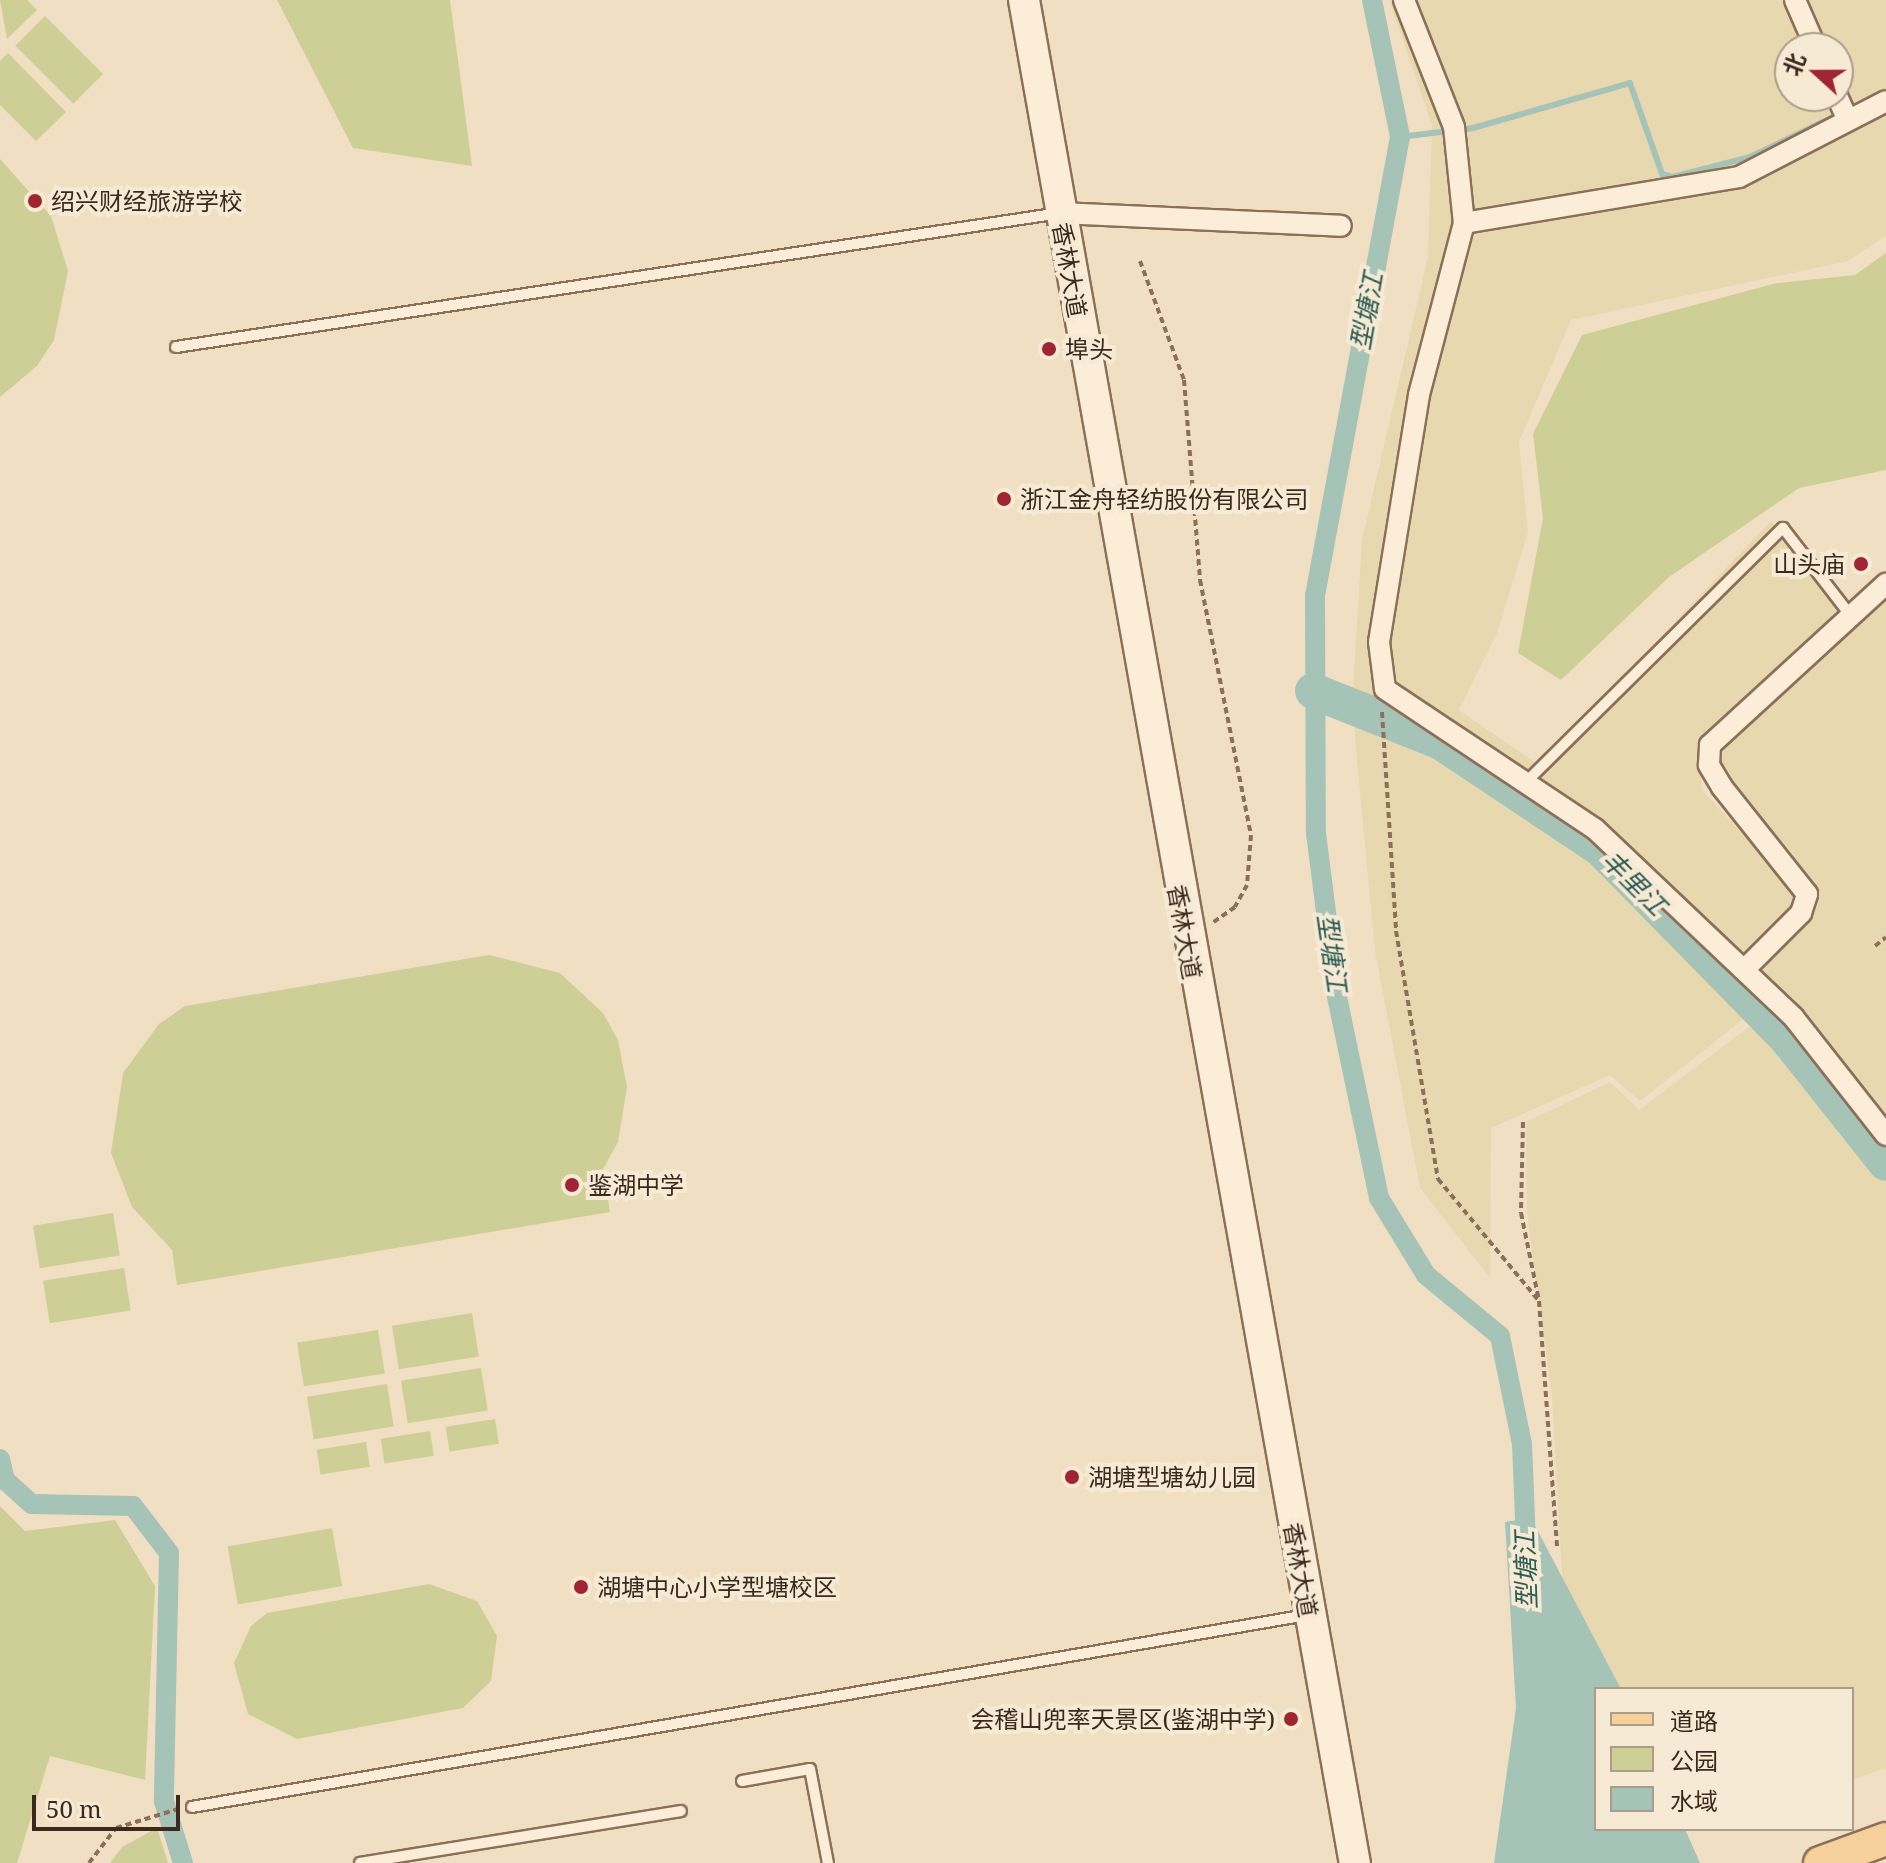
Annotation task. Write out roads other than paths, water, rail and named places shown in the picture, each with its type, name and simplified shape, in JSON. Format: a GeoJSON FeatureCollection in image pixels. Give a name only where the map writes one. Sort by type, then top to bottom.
{"type":"FeatureCollection","features":[{"type":"Feature","properties":{"kind":"main road","name":"香林大道"},"geometry":{"type":"LineString","coordinates":[[1024,0],[1186,940],[1355,1863]]}},
{"type":"Feature","properties":{"kind":"main road"},"geometry":{"type":"LineString","coordinates":[[1820,1863],[1886,1839]]}},
{"type":"Feature","properties":{"kind":"street"},"geometry":{"type":"LineString","coordinates":[[1404,0],[1455,132],[1464,223],[1419,395],[1379,642],[1385,689],[1595,829],[1794,1018],[1886,1135]]}},
{"type":"Feature","properties":{"kind":"street"},"geometry":{"type":"LineString","coordinates":[[1795,0],[1809,32]]}},
{"type":"Feature","properties":{"kind":"street"},"geometry":{"type":"LineString","coordinates":[[1854,104],[1886,101]]}},
{"type":"Feature","properties":{"kind":"street"},"geometry":{"type":"LineString","coordinates":[[1464,223],[1739,177],[1831,112]]}},
{"type":"Feature","properties":{"kind":"street"},"geometry":{"type":"LineString","coordinates":[[1060,213],[1341,226]]}},
{"type":"Feature","properties":{"kind":"street"},"geometry":{"type":"LineString","coordinates":[[1744,970],[1801,913],[1807,894],[1722,787],[1709,765],[1710,745],[1886,584]]}},
{"type":"Feature","properties":{"kind":"lane"},"geometry":{"type":"LineString","coordinates":[[176,347],[1060,213]]}},
{"type":"Feature","properties":{"kind":"lane"},"geometry":{"type":"LineString","coordinates":[[1525,783],[1783,528],[1851,616]]}},
{"type":"Feature","properties":{"kind":"lane"},"geometry":{"type":"LineString","coordinates":[[192,1807],[1309,1615]]}},
{"type":"Feature","properties":{"kind":"lane"},"geometry":{"type":"LineString","coordinates":[[742,1781],[810,1769],[828,1863]]}},
{"type":"Feature","properties":{"kind":"lane"},"geometry":{"type":"LineString","coordinates":[[360,1863],[681,1811]]}},
{"type":"Feature","properties":{"kind":"water"},"geometry":{"type":"Polygon","coordinates":[[[1531,1518],[1620,1687],[1594,1687],[1594,1831],[1686,1831],[1700,1863],[1494,1863],[1516,1708],[1505,1522],[1531,1518]]]}},
{"type":"Feature","properties":{"kind":"waterway","name":"型塘江"},"geometry":{"type":"LineString","coordinates":[[1372,0],[1400,137],[1315,594],[1316,833],[1336,992],[1379,1198],[1426,1275],[1500,1336],[1522,1444],[1526,1543]]}},
{"type":"Feature","properties":{"kind":"waterway"},"geometry":{"type":"LineString","coordinates":[[1400,137],[1473,128],[1630,83],[1662,174],[1673,177],[1750,157],[1878,95]]}},
{"type":"Feature","properties":{"kind":"waterway","name":"丰里江"},"geometry":{"type":"LineString","coordinates":[[1313,691],[1441,742],[1600,848],[1785,1036],[1886,1163]]}},
{"type":"Feature","properties":{"kind":"waterway"},"geometry":{"type":"LineString","coordinates":[[0,1459],[5,1480],[32,1504],[133,1506],[169,1553],[164,1801],[183,1863]]}},
{"type":"Feature","properties":{"kind":"place","name":"绍兴财经旅游学校"},"geometry":{"type":"Point","coordinates":[35,201]}},
{"type":"Feature","properties":{"kind":"place","name":"埠头"},"geometry":{"type":"Point","coordinates":[1049,349]}},
{"type":"Feature","properties":{"kind":"place","name":"浙江金舟轻纺股份有限公司"},"geometry":{"type":"Point","coordinates":[1004,499]}},
{"type":"Feature","properties":{"kind":"place","name":"山头庙"},"geometry":{"type":"Point","coordinates":[1861,564]}},
{"type":"Feature","properties":{"kind":"place","name":"鉴湖中学"},"geometry":{"type":"Point","coordinates":[572,1185]}},
{"type":"Feature","properties":{"kind":"place","name":"湖塘型塘幼儿园"},"geometry":{"type":"Point","coordinates":[1072,1477]}},
{"type":"Feature","properties":{"kind":"place","name":"湖塘中心小学型塘校区"},"geometry":{"type":"Point","coordinates":[581,1587]}},
{"type":"Feature","properties":{"kind":"place","name":"会稽山兜率天景区(鉴湖中学)"},"geometry":{"type":"Point","coordinates":[1291,1719]}}]}
